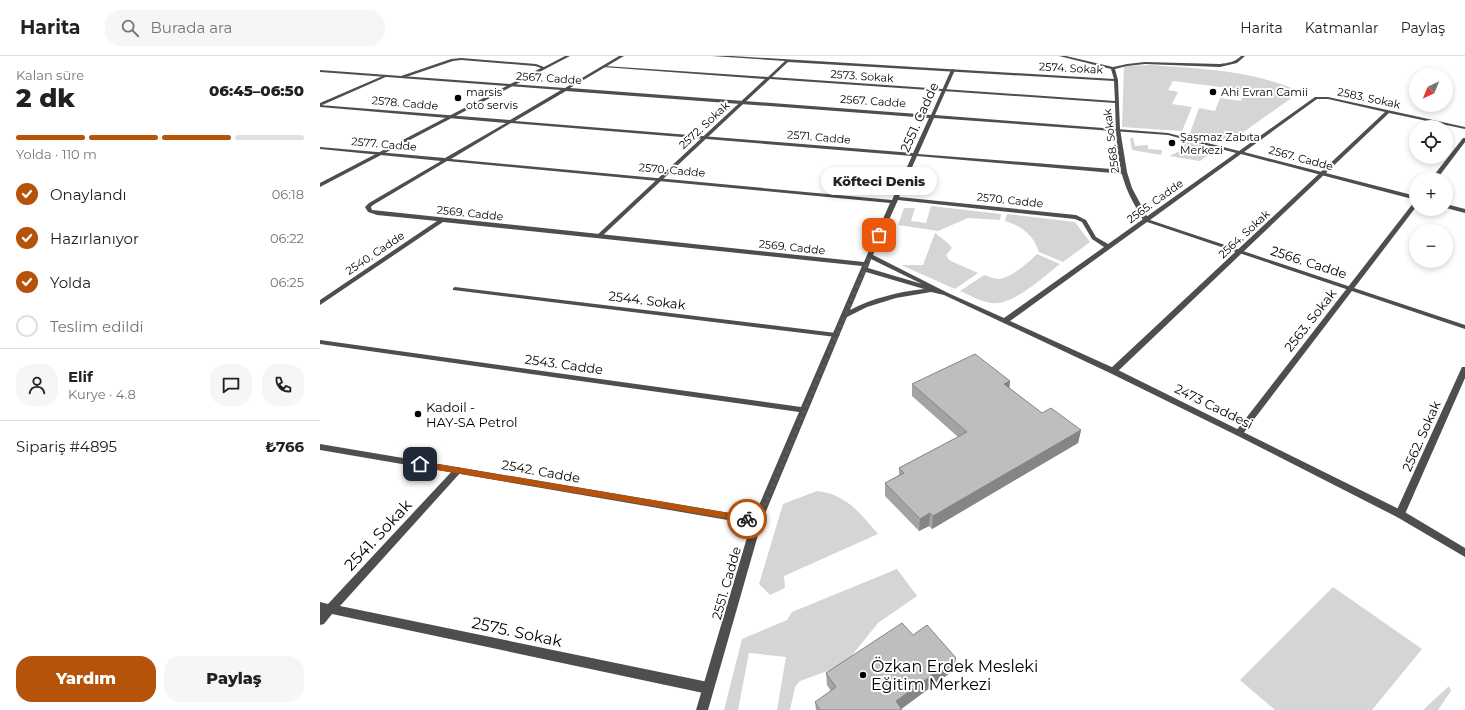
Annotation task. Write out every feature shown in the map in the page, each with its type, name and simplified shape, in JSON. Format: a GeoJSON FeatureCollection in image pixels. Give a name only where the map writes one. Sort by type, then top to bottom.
{"type":"FeatureCollection","features":[{"type":"Feature","properties":{"kind":"street"},"geometry":{"type":"LineString","coordinates":[[320,185],[568,56]]}},
{"type":"Feature","properties":{"kind":"street","name":"2569. Cadde"},"geometry":{"type":"LineString","coordinates":[[622,56],[368,207],[370,211],[377,213],[598,236],[865,267],[946,294]]}},
{"type":"Feature","properties":{"kind":"street","name":"2574. Sokak"},"geometry":{"type":"LineString","coordinates":[[714,56],[1116,80]]}},
{"type":"Feature","properties":{"kind":"street"},"geometry":{"type":"LineString","coordinates":[[1061,56],[1113,68],[1126,64],[1150,63],[1201,66],[1224,65],[1236,63],[1243,56]]}},
{"type":"Feature","properties":{"kind":"street"},"geometry":{"type":"LineString","coordinates":[[402,78],[452,60],[464,59],[538,65],[544,68]]}},
{"type":"Feature","properties":{"kind":"street","name":"2572. Sokak"},"geometry":{"type":"LineString","coordinates":[[598,236],[787,60]]}},
{"type":"Feature","properties":{"kind":"street","name":"2573. Sokak"},"geometry":{"type":"LineString","coordinates":[[605,67],[1117,102]]}},
{"type":"Feature","properties":{"kind":"street","name":"2568. Sokak"},"geometry":{"type":"LineString","coordinates":[[1113,68],[1116,80],[1118,129],[1124,172],[1129,188],[1146,220]]}},
{"type":"Feature","properties":{"kind":"street","name":"2551. Cadde"},"geometry":{"type":"LineString","coordinates":[[702,710],[758,521],[844,315],[953,70]]}},
{"type":"Feature","properties":{"kind":"street","name":"2567. Cadde"},"geometry":{"type":"LineString","coordinates":[[320,71],[567,90],[933,115],[1118,129],[1183,136],[1409,196]]}},
{"type":"Feature","properties":{"kind":"street"},"geometry":{"type":"LineString","coordinates":[[320,105],[386,76]]}},
{"type":"Feature","properties":{"kind":"street","name":"2583. Sokak"},"geometry":{"type":"LineString","coordinates":[[1316,98],[1328,98],[1465,128]]}},
{"type":"Feature","properties":{"kind":"street","name":"2565. Cadde"},"geometry":{"type":"LineString","coordinates":[[1005,321],[1316,98]]}},
{"type":"Feature","properties":{"kind":"street","name":"2578. Cadde"},"geometry":{"type":"LineString","coordinates":[[320,105],[512,121]]}},
{"type":"Feature","properties":{"kind":"street","name":"2564. Sokak"},"geometry":{"type":"LineString","coordinates":[[1113,371],[1388,111]]}},
{"type":"Feature","properties":{"kind":"street","name":"2571. Cadde"},"geometry":{"type":"LineString","coordinates":[[512,121],[1124,172]]}},
{"type":"Feature","properties":{"kind":"street"},"geometry":{"type":"LineString","coordinates":[[1439,172],[1465,139]]}},
{"type":"Feature","properties":{"kind":"street","name":"2577. Cadde"},"geometry":{"type":"LineString","coordinates":[[320,148],[447,160]]}},
{"type":"Feature","properties":{"kind":"street","name":"2570. Cadde"},"geometry":{"type":"LineString","coordinates":[[447,160],[1076,217],[1084,221],[1094,238],[1108,247]]}},
{"type":"Feature","properties":{"kind":"street"},"geometry":{"type":"LineString","coordinates":[[1453,208],[1465,211]]}},
{"type":"Feature","properties":{"kind":"street","name":"2563. Sokak"},"geometry":{"type":"LineString","coordinates":[[1239,433],[1409,212]]}},
{"type":"Feature","properties":{"kind":"street","name":"2540. Cadde"},"geometry":{"type":"LineString","coordinates":[[320,303],[442,220]]}},
{"type":"Feature","properties":{"kind":"street","name":"2566. Cadde"},"geometry":{"type":"LineString","coordinates":[[1146,220],[1465,327]]}},
{"type":"Feature","properties":{"kind":"street"},"geometry":{"type":"LineString","coordinates":[[870,256],[946,294]]}},
{"type":"Feature","properties":{"kind":"street","name":"2544. Sokak"},"geometry":{"type":"LineString","coordinates":[[455,289],[836,335]]}},
{"type":"Feature","properties":{"kind":"street"},"geometry":{"type":"LineString","coordinates":[[844,315],[871,303],[900,294],[932,290]]}},
{"type":"Feature","properties":{"kind":"street","name":"2473 Caddesi"},"geometry":{"type":"LineString","coordinates":[[946,294],[1113,371],[1239,433],[1400,514],[1465,553]]}},
{"type":"Feature","properties":{"kind":"street","name":"2543. Cadde"},"geometry":{"type":"LineString","coordinates":[[320,342],[804,410]]}},
{"type":"Feature","properties":{"kind":"street","name":"2562. Sokak"},"geometry":{"type":"LineString","coordinates":[[1400,514],[1465,368]]}},
{"type":"Feature","properties":{"kind":"street","name":"2542. Cadde"},"geometry":{"type":"LineString","coordinates":[[320,447],[758,521]]}},
{"type":"Feature","properties":{"kind":"street","name":"2541. Sokak"},"geometry":{"type":"LineString","coordinates":[[320,620],[325,609],[458,470]]}},
{"type":"Feature","properties":{"kind":"street","name":"2575. Sokak"},"geometry":{"type":"LineString","coordinates":[[325,609],[708,688]]}},
{"type":"Feature","properties":{"kind":"shaded area"},"geometry":{"type":"Polygon","coordinates":[[[1152,65],[1246,75],[1264,79],[1300,92],[1228,143],[1190,133],[1199,108],[1215,111],[1220,98],[1241,101],[1244,90],[1173,81],[1168,90],[1178,92],[1172,104],[1192,107],[1182,131],[1122,127],[1124,66],[1152,65]]]}},
{"type":"Feature","properties":{"kind":"shaded area"},"geometry":{"type":"Polygon","coordinates":[[[1130,138],[1133,138],[1135,146],[1148,145],[1148,149],[1162,150],[1161,155],[1132,150],[1130,138]]]}},
{"type":"Feature","properties":{"kind":"shaded area"},"geometry":{"type":"Polygon","coordinates":[[[1185,141],[1216,149],[1200,161],[1169,156],[1180,151],[1185,141]]]}},
{"type":"Feature","properties":{"kind":"shaded area"},"geometry":{"type":"Polygon","coordinates":[[[931,206],[1001,214],[1000,220],[968,218],[938,231],[898,225],[904,208],[915,208],[911,221],[926,223],[931,206]]]}},
{"type":"Feature","properties":{"kind":"shaded area"},"geometry":{"type":"Polygon","coordinates":[[[1007,214],[1075,222],[1090,242],[1063,262],[1039,252],[1031,236],[1017,226],[1005,221],[1007,214]]]}},
{"type":"Feature","properties":{"kind":"shaded area"},"geometry":{"type":"Polygon","coordinates":[[[935,233],[952,248],[946,255],[949,260],[978,273],[955,289],[901,265],[923,265],[935,233]]]}},
{"type":"Feature","properties":{"kind":"shaded area"},"geometry":{"type":"Polygon","coordinates":[[[1037,254],[1060,264],[1028,289],[1009,300],[1000,303],[992,303],[980,300],[960,291],[984,275],[999,279],[1009,276],[1037,254]]]}},
{"type":"Feature","properties":{"kind":"shaded area"},"geometry":{"type":"Polygon","coordinates":[[[817,491],[834,495],[848,503],[859,512],[878,534],[784,576],[785,588],[770,595],[759,584],[783,504],[817,491]]]}},
{"type":"Feature","properties":{"kind":"shaded area"},"geometry":{"type":"Polygon","coordinates":[[[897,569],[917,596],[878,623],[844,665],[800,681],[795,687],[790,710],[777,710],[786,657],[749,653],[738,710],[724,710],[742,639],[787,620],[792,612],[897,569]]]}},
{"type":"Feature","properties":{"kind":"shaded area"},"geometry":{"type":"Polygon","coordinates":[[[1333,587],[1422,649],[1372,710],[1275,710],[1240,680],[1333,587]]]}},
{"type":"Feature","properties":{"kind":"shaded area"},"geometry":{"type":"Polygon","coordinates":[[[1449,686],[1451,691],[1438,710],[1423,710],[1449,686]]]}},
{"type":"Feature","properties":{"kind":"building"},"geometry":{"type":"Polygon","coordinates":[[[975,354],[1010,381],[1004,384],[1042,413],[1051,408],[1081,430],[933,516],[930,513],[920,519],[885,483],[904,473],[899,468],[967,432],[912,384],[975,354]]]}},
{"type":"Feature","properties":{"kind":"building","name":"Özkan Erdek Mesleki Eğitim Merkezi"},"geometry":{"type":"Polygon","coordinates":[[[902,623],[913,635],[927,625],[956,658],[896,701],[902,710],[820,710],[815,702],[836,687],[826,673],[902,623]]]}},
{"type":"Feature","properties":{"kind":"way so far"},"geometry":{"type":"LineString","coordinates":[[747,519],[758,521],[879,235]]}},
{"type":"Feature","properties":{"kind":"place","name":"Ahi Evran Camii"},"geometry":{"type":"Point","coordinates":[1213,92]}},
{"type":"Feature","properties":{"kind":"place","name":"marsis oto servis"},"geometry":{"type":"Point","coordinates":[458,98]}},
{"type":"Feature","properties":{"kind":"place","name":"Şaşmaz Zabıta Merkezi"},"geometry":{"type":"Point","coordinates":[1172,143]}},
{"type":"Feature","properties":{"kind":"place","name":"Köfteci Denis"},"geometry":{"type":"Point","coordinates":[879,235]}},
{"type":"Feature","properties":{"kind":"place","name":"Kadoil - HAY-SA Petrol"},"geometry":{"type":"Point","coordinates":[418,414]}},
{"type":"Feature","properties":{"kind":"place","name":"Özkan Erdek Mesleki Eğitim Merkezi"},"geometry":{"type":"Point","coordinates":[863,675]}},
{"type":"Feature","properties":{"kind":"route"},"geometry":{"type":"LineString","coordinates":[[420,464],[747,519]]}}]}
